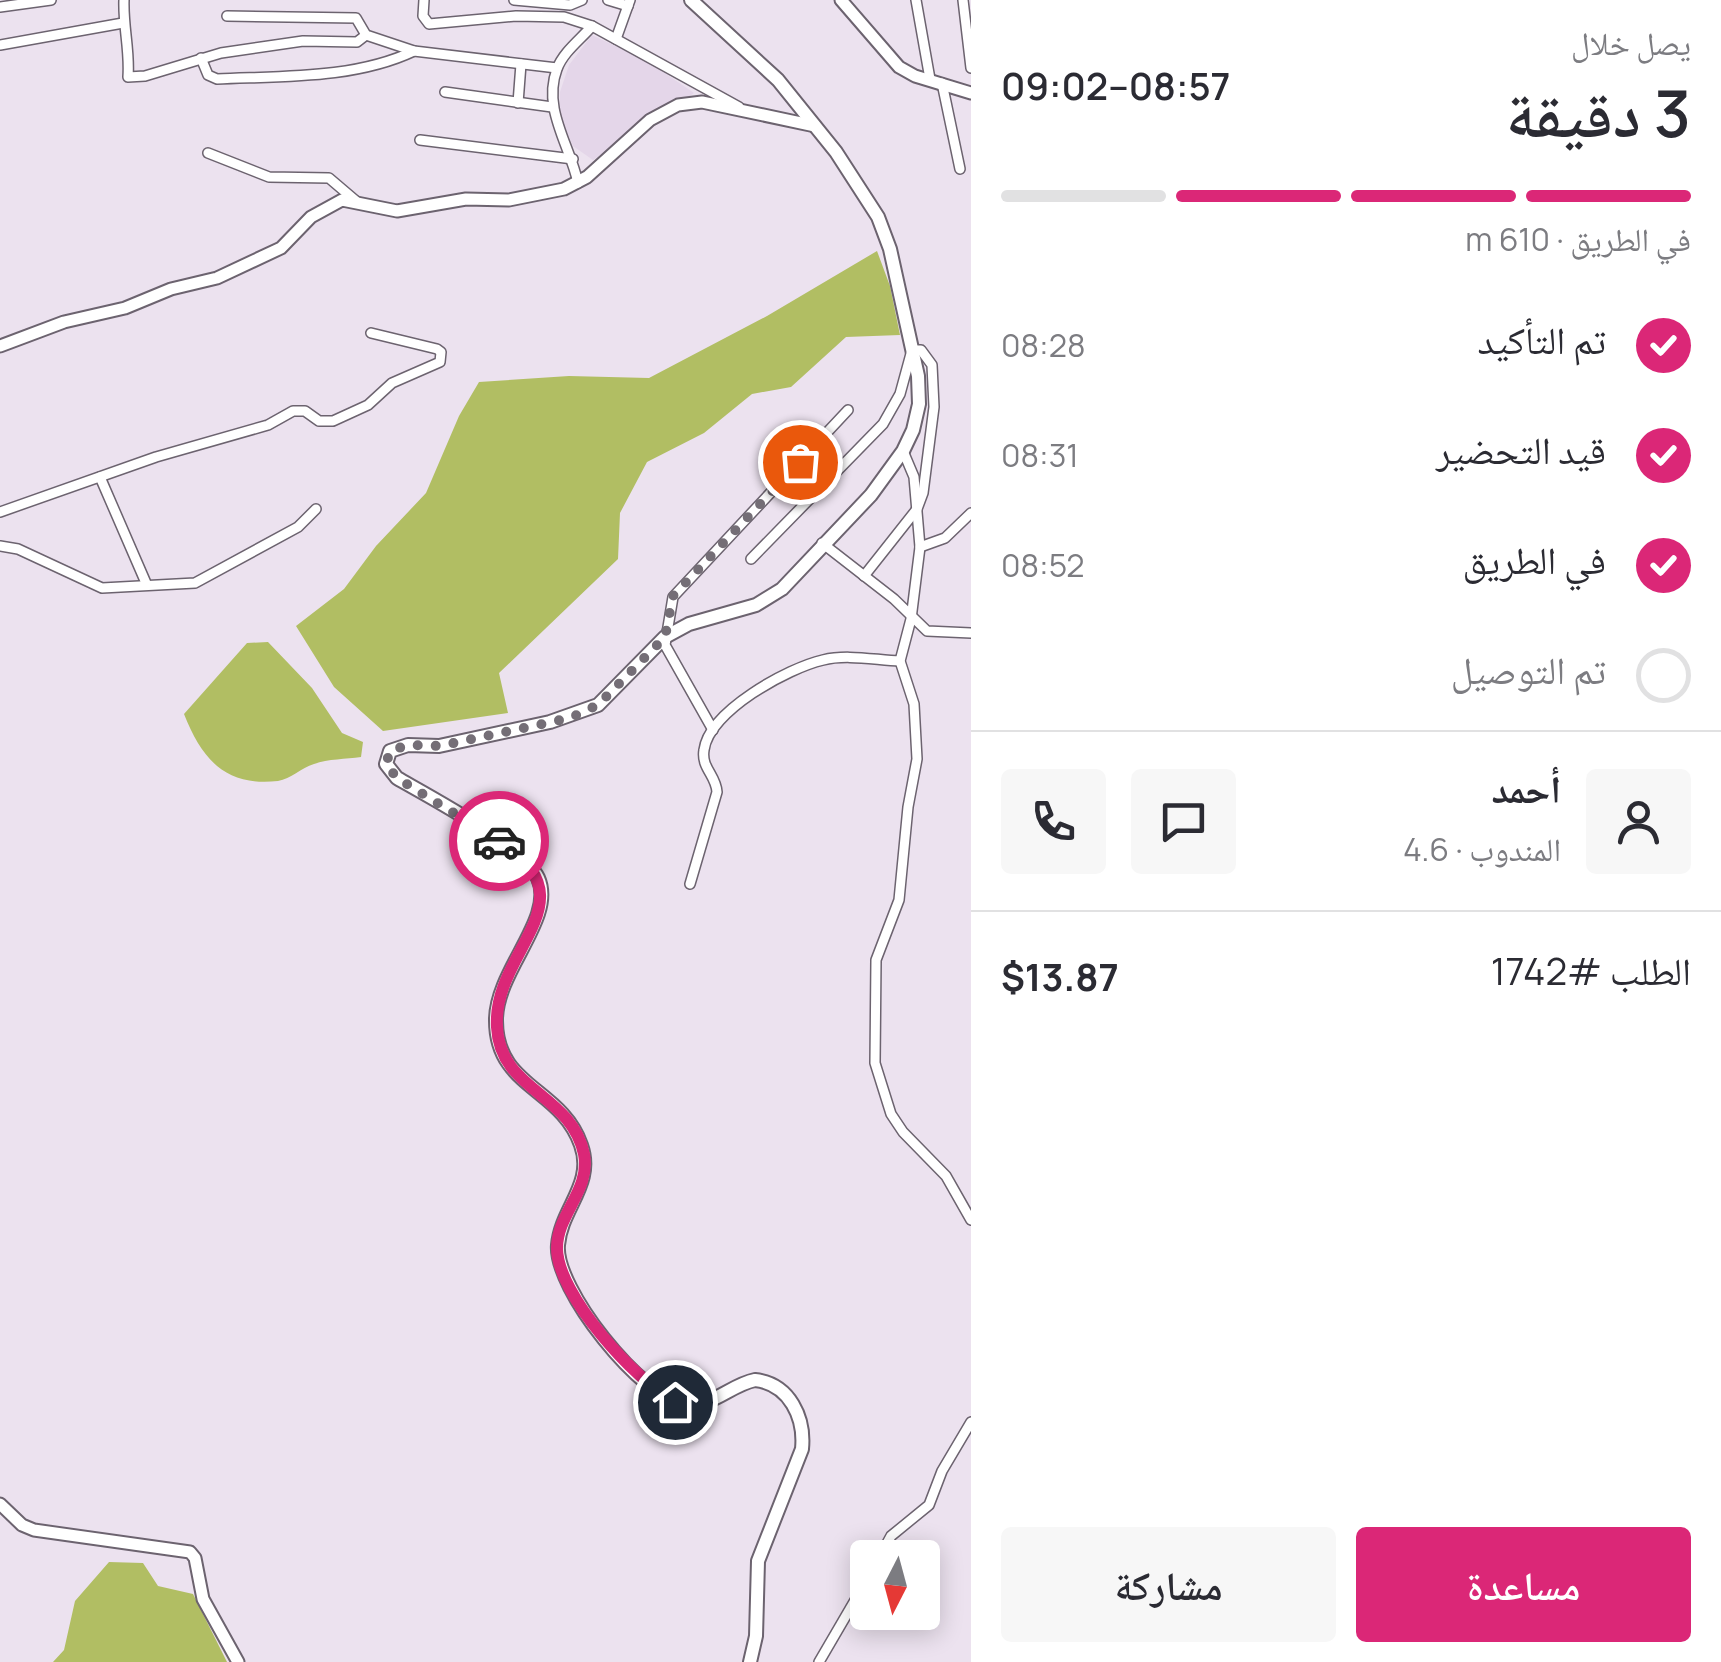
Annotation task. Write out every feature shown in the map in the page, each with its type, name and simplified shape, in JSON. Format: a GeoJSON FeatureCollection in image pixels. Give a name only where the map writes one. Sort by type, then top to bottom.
{"type":"FeatureCollection","features":[{"type":"Feature","properties":{"kind":"main road"},"geometry":{"type":"LineString","coordinates":[[691,0],[762,64],[816,126],[878,217],[890,249],[912,350],[919,404],[904,451],[870,495],[771,597],[689,624],[665,637],[624,681],[586,712],[440,746],[398,747],[390,751],[386,764],[397,778],[511,848],[537,876],[541,910],[499,993],[498,1039],[505,1063],[562,1112],[582,1148],[582,1184],[557,1248],[568,1282],[594,1324],[622,1361],[675,1402],[698,1404],[755,1380],[777,1388],[796,1408],[802,1449],[758,1562],[756,1636],[750,1662]]}},
{"type":"Feature","properties":{"kind":"street"},"geometry":{"type":"LineString","coordinates":[[0,7],[51,0]]}},
{"type":"Feature","properties":{"kind":"street"},"geometry":{"type":"LineString","coordinates":[[124,0],[123,23],[130,46],[128,77],[145,76],[201,58],[303,41],[357,42],[366,35]]}},
{"type":"Feature","properties":{"kind":"street"},"geometry":{"type":"LineString","coordinates":[[424,0],[423,16],[428,24],[516,16],[564,17],[592,26],[746,111]]}},
{"type":"Feature","properties":{"kind":"street"},"geometry":{"type":"LineString","coordinates":[[516,0],[570,4],[582,0]]}},
{"type":"Feature","properties":{"kind":"street"},"geometry":{"type":"LineString","coordinates":[[608,0],[629,3],[616,39]]}},
{"type":"Feature","properties":{"kind":"street"},"geometry":{"type":"LineString","coordinates":[[841,0],[899,66],[915,76],[971,92]]}},
{"type":"Feature","properties":{"kind":"street"},"geometry":{"type":"LineString","coordinates":[[916,0],[960,169]]}},
{"type":"Feature","properties":{"kind":"street"},"geometry":{"type":"LineString","coordinates":[[963,0],[971,68]]}},
{"type":"Feature","properties":{"kind":"street"},"geometry":{"type":"LineString","coordinates":[[564,17],[570,4]]}},
{"type":"Feature","properties":{"kind":"street"},"geometry":{"type":"LineString","coordinates":[[227,16],[356,18],[366,35],[414,51],[557,68]]}},
{"type":"Feature","properties":{"kind":"street"},"geometry":{"type":"LineString","coordinates":[[0,45],[123,23]]}},
{"type":"Feature","properties":{"kind":"street"},"geometry":{"type":"LineString","coordinates":[[578,183],[573,158],[552,107],[557,68],[592,26]]}},
{"type":"Feature","properties":{"kind":"street"},"geometry":{"type":"LineString","coordinates":[[201,58],[208,74],[217,79],[386,63],[414,51]]}},
{"type":"Feature","properties":{"kind":"street"},"geometry":{"type":"LineString","coordinates":[[518,102],[521,64]]}},
{"type":"Feature","properties":{"kind":"street"},"geometry":{"type":"LineString","coordinates":[[445,92],[552,107]]}},
{"type":"Feature","properties":{"kind":"street"},"geometry":{"type":"LineString","coordinates":[[0,346],[64,322],[125,308],[171,289],[217,278],[280,248],[327,206],[356,201],[397,211],[466,200],[509,200],[578,183],[665,110],[702,102],[816,126]]}},
{"type":"Feature","properties":{"kind":"street"},"geometry":{"type":"LineString","coordinates":[[420,140],[573,158]]}},
{"type":"Feature","properties":{"kind":"street"},"geometry":{"type":"LineString","coordinates":[[208,154],[269,177],[329,178],[356,201]]}},
{"type":"Feature","properties":{"kind":"street"},"geometry":{"type":"LineString","coordinates":[[0,512],[268,425],[293,411],[332,420],[368,405],[392,383],[440,362],[442,352],[437,349],[371,333]]}},
{"type":"Feature","properties":{"kind":"street"},"geometry":{"type":"LineString","coordinates":[[750,559],[883,424],[900,394],[912,350],[921,350],[932,366],[934,408],[924,493],[917,509],[864,576]]}},
{"type":"Feature","properties":{"kind":"street"},"geometry":{"type":"LineString","coordinates":[[713,730],[697,695],[666,649],[673,596],[848,410]]}},
{"type":"Feature","properties":{"kind":"street"},"geometry":{"type":"LineString","coordinates":[[904,451],[914,477],[920,548],[911,619],[900,661],[914,704],[917,759],[899,900],[876,960],[874,1063],[891,1114],[946,1176],[971,1220]]}},
{"type":"Feature","properties":{"kind":"street"},"geometry":{"type":"LineString","coordinates":[[100,477],[146,583]]}},
{"type":"Feature","properties":{"kind":"street"},"geometry":{"type":"LineString","coordinates":[[0,546],[18,549],[102,588],[205,580],[298,527],[316,509]]}},
{"type":"Feature","properties":{"kind":"street"},"geometry":{"type":"LineString","coordinates":[[920,548],[945,538],[971,513]]}},
{"type":"Feature","properties":{"kind":"street"},"geometry":{"type":"LineString","coordinates":[[822,544],[894,599],[927,630],[971,633]]}},
{"type":"Feature","properties":{"kind":"street"},"geometry":{"type":"LineString","coordinates":[[690,884],[717,792],[716,781],[704,765],[706,742],[713,730],[746,698],[783,675],[822,660],[900,661]]}},
{"type":"Feature","properties":{"kind":"street"},"geometry":{"type":"LineString","coordinates":[[889,1540],[929,1505],[942,1471],[971,1422]]}},
{"type":"Feature","properties":{"kind":"street"},"geometry":{"type":"LineString","coordinates":[[0,1504],[22,1525],[34,1530],[190,1552],[195,1558],[204,1599],[238,1662]]}},
{"type":"Feature","properties":{"kind":"street"},"geometry":{"type":"LineString","coordinates":[[820,1662],[850,1610]]}},
{"type":"Feature","properties":{"kind":"shaded area"},"geometry":{"type":"Polygon","coordinates":[[[592,35],[647,61],[694,93],[593,160],[573,146],[560,116],[560,92],[569,65],[592,35]]]}},
{"type":"Feature","properties":{"kind":"green space"},"geometry":{"type":"Polygon","coordinates":[[[877,251],[890,286],[900,335],[846,337],[791,387],[752,394],[704,433],[647,462],[620,513],[618,559],[499,673],[508,713],[383,731],[334,687],[296,626],[344,589],[376,546],[426,493],[459,416],[479,382],[569,376],[649,378],[767,316],[877,251]]]}},
{"type":"Feature","properties":{"kind":"green space"},"geometry":{"type":"Polygon","coordinates":[[[268,642],[312,688],[342,733],[363,742],[361,757],[319,762],[283,780],[259,782],[230,774],[208,757],[184,714],[247,643],[268,642]]]}},
{"type":"Feature","properties":{"kind":"green space"},"geometry":{"type":"Polygon","coordinates":[[[109,1562],[143,1563],[158,1586],[193,1594],[227,1662],[53,1662],[64,1650],[75,1601],[109,1562]]]}},
{"type":"Feature","properties":{"kind":"way so far"},"geometry":{"type":"LineString","coordinates":[[499,841],[397,778],[386,764],[390,751],[408,745],[440,746],[570,718],[598,705],[665,637],[673,596],[800,462]]}},
{"type":"Feature","properties":{"kind":"route"},"geometry":{"type":"LineString","coordinates":[[499,841],[537,876],[542,898],[536,924],[499,993],[496,1024],[501,1052],[514,1074],[550,1100],[570,1122],[585,1160],[582,1184],[559,1238],[559,1258],[568,1282],[622,1361],[654,1390],[675,1402]]}}]}
